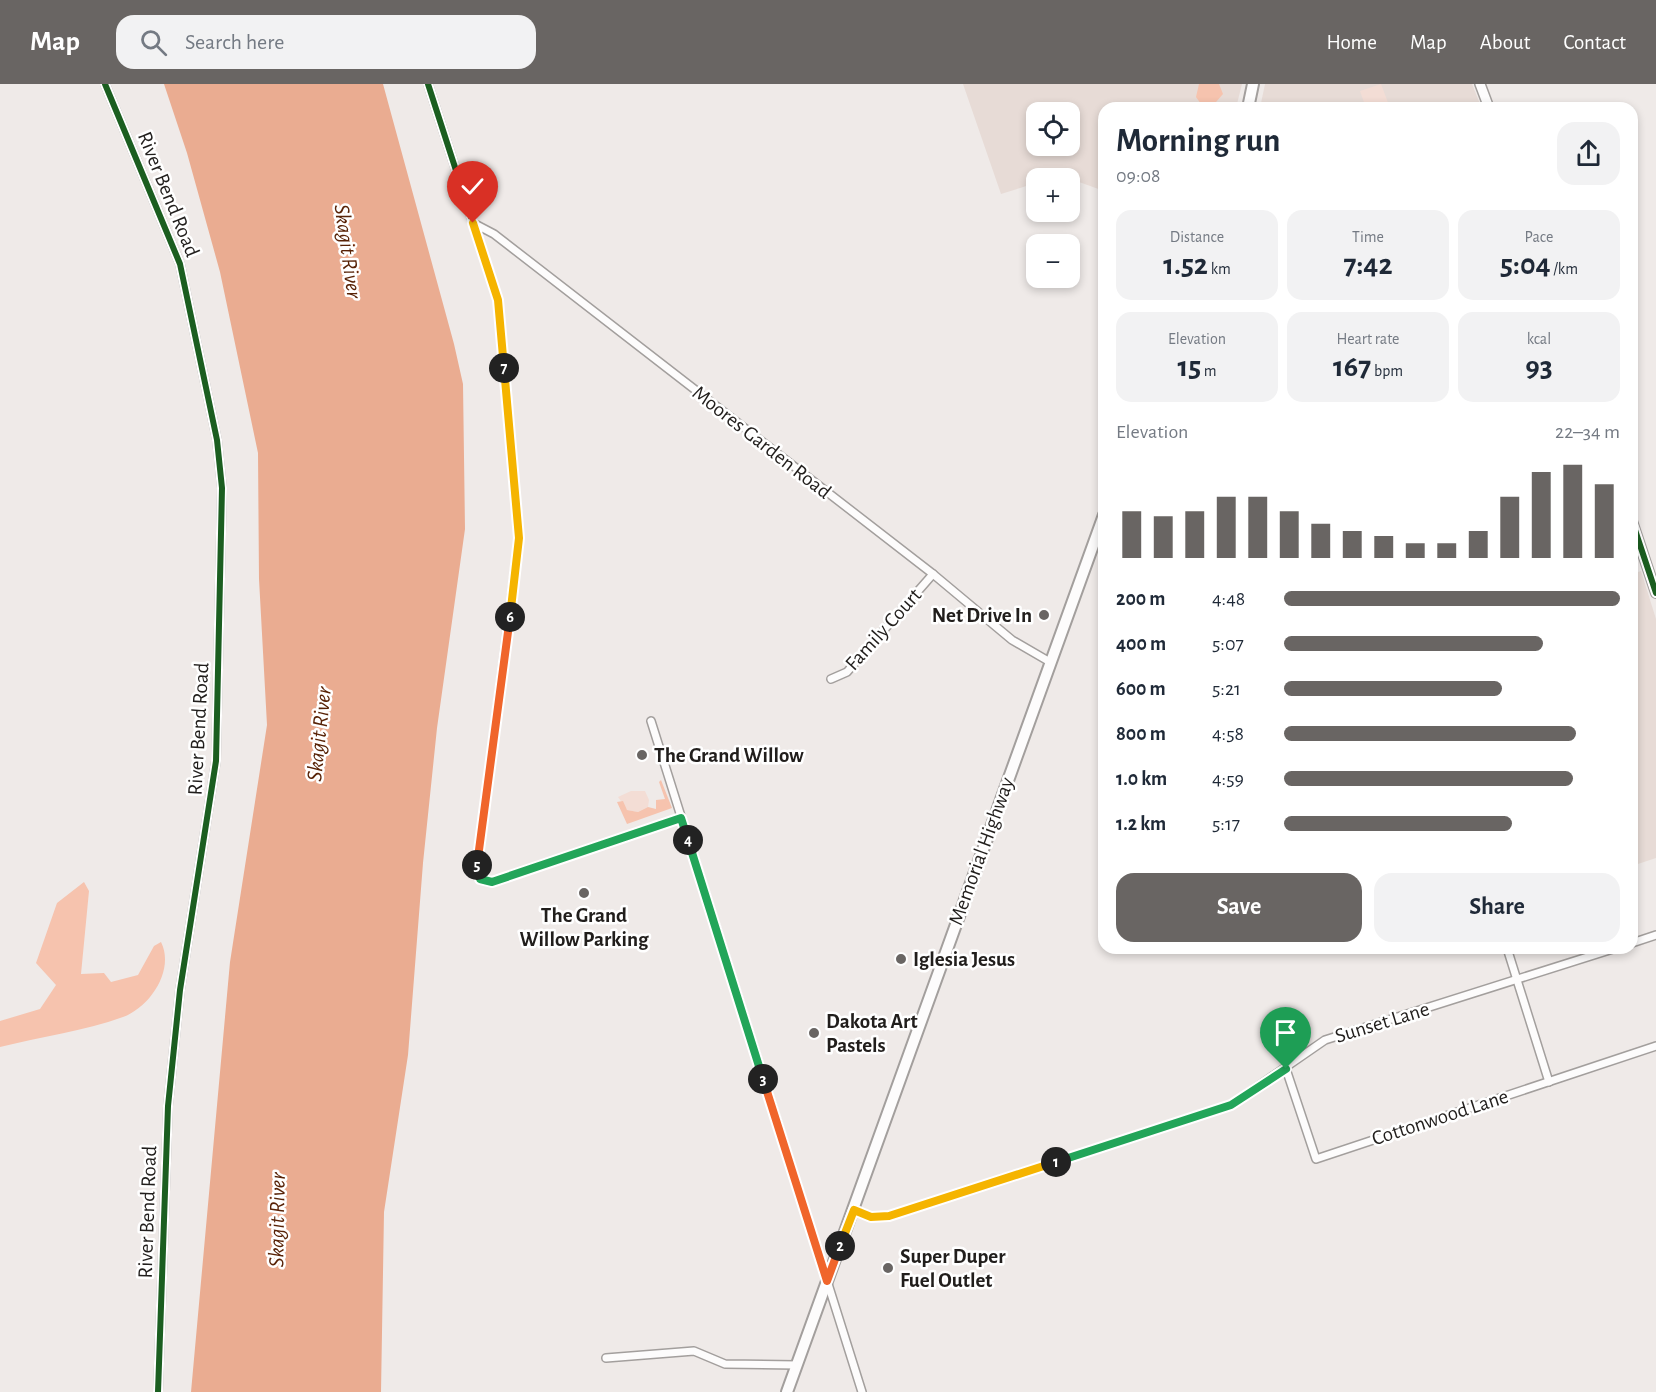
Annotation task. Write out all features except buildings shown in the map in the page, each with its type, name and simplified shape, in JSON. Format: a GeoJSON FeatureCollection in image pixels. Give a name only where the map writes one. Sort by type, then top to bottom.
{"type":"FeatureCollection","features":[{"type":"Feature","properties":{"kind":"main road"},"geometry":{"type":"LineString","coordinates":[[1249,102],[1253,84]]}},
{"type":"Feature","properties":{"kind":"main road","name":"Memorial Highway"},"geometry":{"type":"LineString","coordinates":[[787,1392],[1098,531]]}},
{"type":"Feature","properties":{"kind":"street","name":"River Bend Road"},"geometry":{"type":"LineString","coordinates":[[105,84],[170,234],[180,264],[217,440],[222,488],[216,761],[180,990],[168,1106],[158,1392]]}},
{"type":"Feature","properties":{"kind":"street"},"geometry":{"type":"LineString","coordinates":[[428,84],[498,300],[519,538],[477,868],[480,879],[492,882],[681,818]]}},
{"type":"Feature","properties":{"kind":"street"},"geometry":{"type":"LineString","coordinates":[[1480,84],[1487,102]]}},
{"type":"Feature","properties":{"kind":"street","name":"Moores Garden Road"},"geometry":{"type":"LineString","coordinates":[[473,223],[504,241],[933,574],[1012,640],[1050,662]]}},
{"type":"Feature","properties":{"kind":"street"},"geometry":{"type":"LineString","coordinates":[[1638,539],[1656,593]]}},
{"type":"Feature","properties":{"kind":"street","name":"Family Court"},"geometry":{"type":"LineString","coordinates":[[831,680],[847,672],[933,574]]}},
{"type":"Feature","properties":{"kind":"street"},"geometry":{"type":"LineString","coordinates":[[651,721],[862,1392]]}},
{"type":"Feature","properties":{"kind":"street"},"geometry":{"type":"LineString","coordinates":[[1638,941],[1656,935]]}},
{"type":"Feature","properties":{"kind":"street"},"geometry":{"type":"LineString","coordinates":[[1509,954],[1549,1082]]}},
{"type":"Feature","properties":{"kind":"street","name":"Sunset Lane"},"geometry":{"type":"LineString","coordinates":[[854,1210],[871,1217],[889,1216],[1231,1105],[1325,1040],[1597,954]]}},
{"type":"Feature","properties":{"kind":"street","name":"Cottonwood Lane"},"geometry":{"type":"LineString","coordinates":[[1286,1069],[1316,1159],[1656,1046]]}},
{"type":"Feature","properties":{"kind":"street"},"geometry":{"type":"LineString","coordinates":[[606,1358],[694,1351],[725,1364],[797,1365]]}},
{"type":"Feature","properties":{"kind":"shaded area"},"geometry":{"type":"Polygon","coordinates":[[[963,84],[1242,84],[1238,102],[1098,102],[1098,189],[1080,182],[1080,168],[1026,168],[1026,186],[1001,194],[963,84]]]}},
{"type":"Feature","properties":{"kind":"shaded area"},"geometry":{"type":"Polygon","coordinates":[[[1199,84],[1219,84],[1223,94],[1216,102],[1200,102],[1196,97],[1199,84]]]}},
{"type":"Feature","properties":{"kind":"shaded area"},"geometry":{"type":"Polygon","coordinates":[[[1265,84],[1472,84],[1479,102],[1261,102],[1265,84]]]}},
{"type":"Feature","properties":{"kind":"shaded area"},"geometry":{"type":"Polygon","coordinates":[[[1381,84],[1388,102],[1364,102],[1360,91],[1381,84]]]}},
{"type":"Feature","properties":{"kind":"shaded area"},"geometry":{"type":"Polygon","coordinates":[[[1641,571],[1656,619],[1656,858],[1638,864],[1638,572],[1641,571]]]}},
{"type":"Feature","properties":{"kind":"shaded area"},"geometry":{"type":"Polygon","coordinates":[[[661,780],[672,808],[627,824],[617,802],[623,801],[627,810],[638,812],[648,807],[656,809],[656,800],[665,799],[659,782],[661,780]]]}},
{"type":"Feature","properties":{"kind":"shaded area"},"geometry":{"type":"Polygon","coordinates":[[[631,791],[645,791],[649,800],[648,807],[638,812],[627,810],[618,797],[631,791]]]}},
{"type":"Feature","properties":{"kind":"shaded area"},"geometry":{"type":"Polygon","coordinates":[[[84,882],[89,891],[81,974],[104,973],[111,982],[138,975],[154,946],[161,942],[165,964],[157,986],[142,1005],[123,1017],[0,1047],[0,1021],[40,1009],[56,985],[36,963],[57,903],[84,882]]]}},
{"type":"Feature","properties":{"kind":"water","name":"Skagit River"},"geometry":{"type":"Polygon","coordinates":[[[164,84],[383,84],[463,384],[465,529],[437,728],[423,863],[408,1055],[384,1212],[381,1392],[191,1392],[230,962],[267,725],[259,579],[258,453],[220,272],[187,153],[164,84]]]}},
{"type":"Feature","properties":{"kind":"cycle path"},"geometry":{"type":"LineString","coordinates":[[105,84],[180,264],[217,440],[222,488],[216,761],[180,990],[168,1106],[158,1392]]}},
{"type":"Feature","properties":{"kind":"cycle path"},"geometry":{"type":"LineString","coordinates":[[428,84],[498,300],[519,538],[477,868],[480,879],[492,882],[681,818]]}},
{"type":"Feature","properties":{"kind":"cycle path"},"geometry":{"type":"LineString","coordinates":[[1638,539],[1656,593]]}},
{"type":"Feature","properties":{"kind":"place","name":"Net Drive In"},"geometry":{"type":"Point","coordinates":[1044,615]}},
{"type":"Feature","properties":{"kind":"place","name":"The Grand Willow"},"geometry":{"type":"Point","coordinates":[642,755]}},
{"type":"Feature","properties":{"kind":"place","name":"The Grand Willow Parking"},"geometry":{"type":"Point","coordinates":[584,893]}},
{"type":"Feature","properties":{"kind":"place","name":"Iglesia Jesus"},"geometry":{"type":"Point","coordinates":[901,959]}},
{"type":"Feature","properties":{"kind":"place","name":"Dakota Art Pastels"},"geometry":{"type":"Point","coordinates":[814,1033]}},
{"type":"Feature","properties":{"kind":"place","name":"Super Duper Fuel Outlet"},"geometry":{"type":"Point","coordinates":[888,1268]}},
{"type":"Feature","properties":{"kind":"route"},"geometry":{"type":"LineString","coordinates":[[473,223],[498,300],[519,538],[477,868],[480,879],[492,882],[681,818],[827,1281],[854,1210],[871,1217],[889,1216],[1231,1105],[1286,1069]]}}]}
